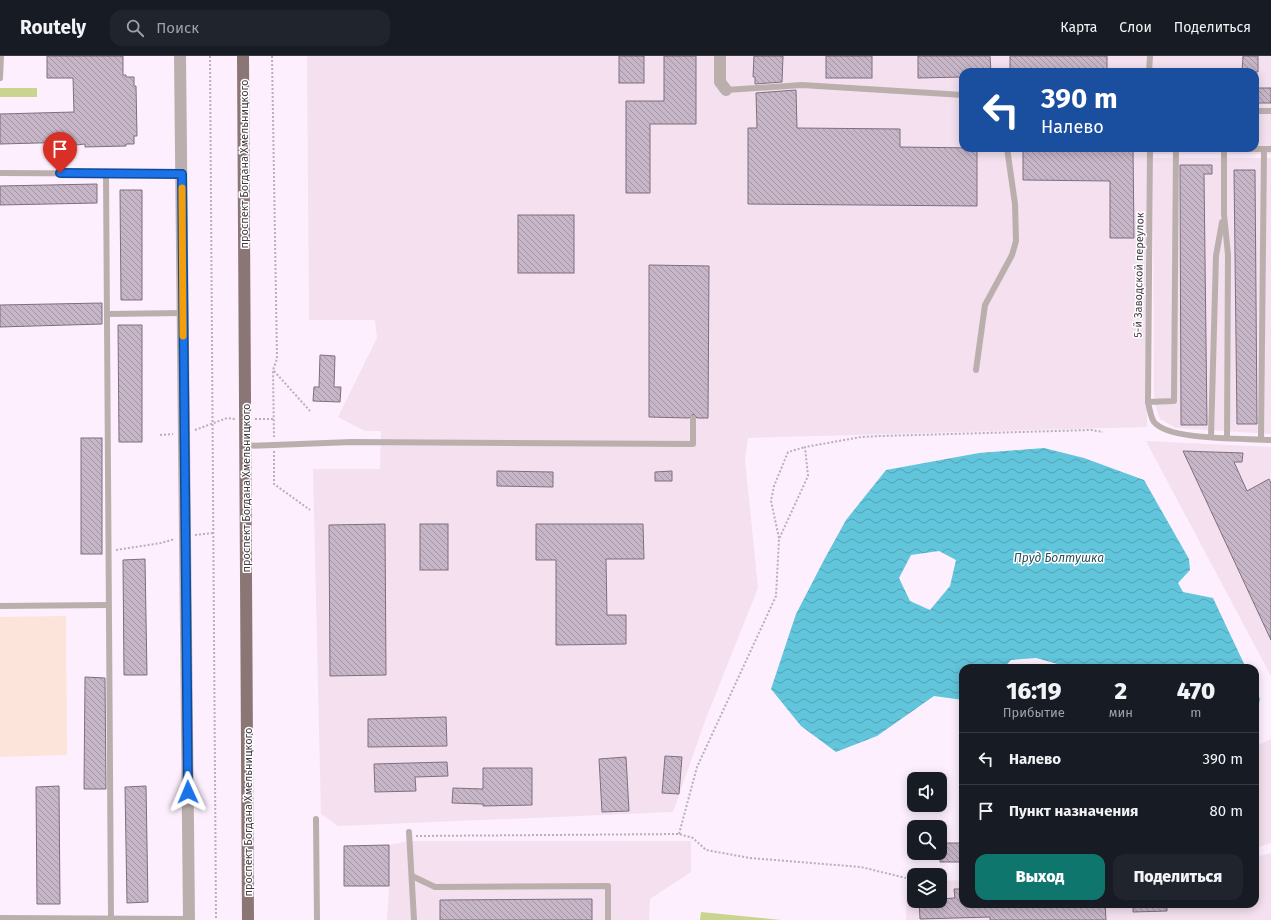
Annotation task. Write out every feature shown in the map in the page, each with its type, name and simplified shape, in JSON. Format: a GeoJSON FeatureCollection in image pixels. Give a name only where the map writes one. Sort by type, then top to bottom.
{"type":"FeatureCollection","features":[{"type":"Feature","properties":{"kind":"main road","name":"проспект Богдана Хмельницкого"},"geometry":{"type":"LineString","coordinates":[[243,56],[248,920]]}},
{"type":"Feature","properties":{"kind":"street"},"geometry":{"type":"LineString","coordinates":[[180,56],[189,920]]}},
{"type":"Feature","properties":{"kind":"street"},"geometry":{"type":"LineString","coordinates":[[720,56],[720,82],[726,90]]}},
{"type":"Feature","properties":{"kind":"lane"},"geometry":{"type":"LineString","coordinates":[[0,78],[1,56]]}},
{"type":"Feature","properties":{"kind":"lane"},"geometry":{"type":"LineString","coordinates":[[1149,68],[1150,56]]}},
{"type":"Feature","properties":{"kind":"lane"},"geometry":{"type":"LineString","coordinates":[[726,90],[802,85],[959,95]]}},
{"type":"Feature","properties":{"kind":"lane"},"geometry":{"type":"LineString","coordinates":[[1259,111],[1271,111]]}},
{"type":"Feature","properties":{"kind":"lane"},"geometry":{"type":"LineString","coordinates":[[1259,149],[1271,149]]}},
{"type":"Feature","properties":{"kind":"lane"},"geometry":{"type":"LineString","coordinates":[[1261,439],[1264,149]]}},
{"type":"Feature","properties":{"kind":"lane"},"geometry":{"type":"LineString","coordinates":[[976,370],[985,305],[1012,255],[1017,234],[1007,152]]}},
{"type":"Feature","properties":{"kind":"lane","name":"5-й Заводской переулок"},"geometry":{"type":"LineString","coordinates":[[1150,152],[1148,402],[1154,422],[1170,432],[1211,437],[1271,440]]}},
{"type":"Feature","properties":{"kind":"lane"},"geometry":{"type":"LineString","coordinates":[[1148,402],[1174,401],[1176,152]]}},
{"type":"Feature","properties":{"kind":"lane"},"geometry":{"type":"LineString","coordinates":[[1224,152],[1224,214],[1228,255],[1227,438]]}},
{"type":"Feature","properties":{"kind":"lane"},"geometry":{"type":"LineString","coordinates":[[0,173],[182,174]]}},
{"type":"Feature","properties":{"kind":"lane"},"geometry":{"type":"LineString","coordinates":[[106,174],[111,918]]}},
{"type":"Feature","properties":{"kind":"lane"},"geometry":{"type":"LineString","coordinates":[[1211,437],[1216,256],[1224,214]]}},
{"type":"Feature","properties":{"kind":"lane"},"geometry":{"type":"LineString","coordinates":[[106,314],[183,313]]}},
{"type":"Feature","properties":{"kind":"lane"},"geometry":{"type":"LineString","coordinates":[[245,446],[352,442],[693,444],[693,418]]}},
{"type":"Feature","properties":{"kind":"lane"},"geometry":{"type":"LineString","coordinates":[[0,606],[108,605]]}},
{"type":"Feature","properties":{"kind":"lane"},"geometry":{"type":"LineString","coordinates":[[316,819],[317,920]]}},
{"type":"Feature","properties":{"kind":"lane"},"geometry":{"type":"LineString","coordinates":[[409,834],[414,920]]}},
{"type":"Feature","properties":{"kind":"lane"},"geometry":{"type":"LineString","coordinates":[[412,876],[435,887],[608,886],[608,920]]}},
{"type":"Feature","properties":{"kind":"lane"},"geometry":{"type":"LineString","coordinates":[[0,918],[189,920]]}},
{"type":"Feature","properties":{"kind":"path"},"geometry":{"type":"LineString","coordinates":[[210,56],[216,920]]}},
{"type":"Feature","properties":{"kind":"path"},"geometry":{"type":"LineString","coordinates":[[272,56],[277,359],[273,370],[274,484],[310,510]]}},
{"type":"Feature","properties":{"kind":"path"},"geometry":{"type":"LineString","coordinates":[[273,370],[310,412]]}},
{"type":"Feature","properties":{"kind":"path"},"geometry":{"type":"LineString","coordinates":[[160,435],[184,434],[228,418],[274,419]]}},
{"type":"Feature","properties":{"kind":"path"},"geometry":{"type":"LineString","coordinates":[[679,834],[697,767],[776,596],[779,539],[771,501],[774,486],[788,452],[805,447],[861,437],[1091,430],[1103,432]]}},
{"type":"Feature","properties":{"kind":"path"},"geometry":{"type":"LineString","coordinates":[[779,539],[808,476],[805,447]]}},
{"type":"Feature","properties":{"kind":"path"},"geometry":{"type":"LineString","coordinates":[[108,551],[161,544]]}},
{"type":"Feature","properties":{"kind":"path"},"geometry":{"type":"LineString","coordinates":[[409,834],[679,834],[693,838],[706,850],[750,858],[862,867],[906,878]]}},
{"type":"Feature","properties":{"kind":"shaded area"},"geometry":{"type":"Polygon","coordinates":[[[307,56],[1271,56],[1271,154],[1149,154],[1147,427],[748,438],[745,459],[758,588],[705,721],[673,812],[338,826],[321,814],[313,469],[380,469],[381,431],[365,431],[338,417],[377,338],[375,320],[309,320],[307,56]]]}},
{"type":"Feature","properties":{"kind":"shaded area"},"geometry":{"type":"Polygon","coordinates":[[[1153,158],[1271,158],[1271,434],[1176,428],[1160,419],[1154,402],[1153,158]]]}},
{"type":"Feature","properties":{"kind":"shaded area"},"geometry":{"type":"Polygon","coordinates":[[[1146,441],[1271,447],[1271,676],[1146,441]]]}},
{"type":"Feature","properties":{"kind":"shaded area"},"geometry":{"type":"Polygon","coordinates":[[[66,616],[67,755],[0,757],[0,617],[66,616]]]}},
{"type":"Feature","properties":{"kind":"shaded area"},"geometry":{"type":"Polygon","coordinates":[[[1271,739],[1271,843],[1259,847],[1259,745],[1271,739]]]}},
{"type":"Feature","properties":{"kind":"shaded area"},"geometry":{"type":"Polygon","coordinates":[[[409,841],[691,841],[691,872],[650,899],[649,920],[387,920],[389,845],[409,841]]]}},
{"type":"Feature","properties":{"kind":"shaded area"},"geometry":{"type":"Polygon","coordinates":[[[1271,853],[1271,920],[906,920],[907,883],[907,908],[947,908],[947,881],[959,880],[959,908],[1259,908],[1259,856],[1271,853]]]}},
{"type":"Feature","properties":{"kind":"green space"},"geometry":{"type":"Polygon","coordinates":[[[0,88],[37,88],[37,97],[0,97],[0,88]]]}},
{"type":"Feature","properties":{"kind":"green space"},"geometry":{"type":"Polygon","coordinates":[[[701,912],[781,920],[700,920],[701,912]]]}},
{"type":"Feature","properties":{"kind":"water","name":"Пруд Болтушка"},"geometry":{"type":"Polygon","coordinates":[[[1044,448],[1084,458],[1144,480],[1189,559],[1190,570],[1178,583],[1183,592],[1213,598],[1244,664],[1058,664],[1036,658],[1011,660],[1008,664],[959,664],[959,699],[934,696],[877,736],[836,752],[801,726],[771,689],[796,614],[825,558],[846,520],[886,470],[979,453],[1044,448]],[[939,551],[911,555],[899,578],[910,601],[930,610],[950,586],[956,560],[939,551]]]}},
{"type":"Feature","properties":{"kind":"building"},"geometry":{"type":"Polygon","coordinates":[[[47,56],[123,56],[123,75],[126,75],[126,77],[134,77],[134,86],[136,86],[137,136],[134,136],[134,144],[126,144],[126,146],[85,147],[85,144],[76,145],[76,142],[0,144],[0,114],[74,112],[73,78],[47,78],[47,56]]]}},
{"type":"Feature","properties":{"kind":"building"},"geometry":{"type":"Polygon","coordinates":[[[619,56],[644,56],[644,83],[619,83],[619,56]]]}},
{"type":"Feature","properties":{"kind":"building"},"geometry":{"type":"Polygon","coordinates":[[[664,56],[696,56],[696,124],[650,124],[650,193],[626,193],[626,101],[664,101],[664,56]]]}},
{"type":"Feature","properties":{"kind":"building"},"geometry":{"type":"Polygon","coordinates":[[[754,56],[783,56],[782,82],[755,84],[755,77],[753,77],[754,56]]]}},
{"type":"Feature","properties":{"kind":"building"},"geometry":{"type":"Polygon","coordinates":[[[826,56],[872,56],[872,78],[826,78],[826,56]]]}},
{"type":"Feature","properties":{"kind":"building"},"geometry":{"type":"Polygon","coordinates":[[[918,56],[990,56],[991,68],[959,68],[959,77],[918,78],[918,56]]]}},
{"type":"Feature","properties":{"kind":"building"},"geometry":{"type":"Polygon","coordinates":[[[1010,56],[1107,56],[1107,68],[1010,68],[1010,56]]]}},
{"type":"Feature","properties":{"kind":"building"},"geometry":{"type":"Polygon","coordinates":[[[1243,56],[1258,56],[1258,68],[1242,68],[1243,56]]]}},
{"type":"Feature","properties":{"kind":"building"},"geometry":{"type":"Polygon","coordinates":[[[1259,88],[1271,88],[1271,103],[1259,103],[1259,88]]]}},
{"type":"Feature","properties":{"kind":"building"},"geometry":{"type":"Polygon","coordinates":[[[796,90],[797,128],[900,129],[900,147],[959,148],[959,152],[977,152],[977,206],[748,204],[748,128],[757,128],[756,93],[796,90]]]}},
{"type":"Feature","properties":{"kind":"building"},"geometry":{"type":"Polygon","coordinates":[[[1023,152],[1133,152],[1134,238],[1110,238],[1110,181],[1023,180],[1023,152]]]}},
{"type":"Feature","properties":{"kind":"building"},"geometry":{"type":"Polygon","coordinates":[[[1180,165],[1212,165],[1212,174],[1204,174],[1207,425],[1181,425],[1180,165]]]}},
{"type":"Feature","properties":{"kind":"building"},"geometry":{"type":"Polygon","coordinates":[[[1234,170],[1255,170],[1257,424],[1237,424],[1234,170]]]}},
{"type":"Feature","properties":{"kind":"building"},"geometry":{"type":"Polygon","coordinates":[[[97,184],[97,203],[0,205],[0,186],[97,184]]]}},
{"type":"Feature","properties":{"kind":"building"},"geometry":{"type":"Polygon","coordinates":[[[120,190],[142,190],[142,300],[121,300],[120,190]]]}},
{"type":"Feature","properties":{"kind":"building"},"geometry":{"type":"Polygon","coordinates":[[[518,215],[574,215],[574,273],[518,273],[518,215]]]}},
{"type":"Feature","properties":{"kind":"building"},"geometry":{"type":"Polygon","coordinates":[[[649,265],[709,266],[708,418],[697,418],[693,414],[689,418],[649,417],[649,265]]]}},
{"type":"Feature","properties":{"kind":"building"},"geometry":{"type":"Polygon","coordinates":[[[102,303],[102,324],[0,327],[0,305],[102,303]]]}},
{"type":"Feature","properties":{"kind":"building"},"geometry":{"type":"Polygon","coordinates":[[[118,325],[142,325],[142,442],[119,442],[118,325]]]}},
{"type":"Feature","properties":{"kind":"building"},"geometry":{"type":"Polygon","coordinates":[[[320,355],[335,356],[334,387],[341,387],[340,402],[313,401],[314,387],[319,387],[320,355]]]}},
{"type":"Feature","properties":{"kind":"building"},"geometry":{"type":"Polygon","coordinates":[[[81,438],[102,438],[102,554],[81,554],[81,438]]]}},
{"type":"Feature","properties":{"kind":"building"},"geometry":{"type":"Polygon","coordinates":[[[1183,451],[1243,453],[1242,462],[1234,462],[1247,491],[1269,479],[1271,483],[1271,640],[1183,451]]]}},
{"type":"Feature","properties":{"kind":"building"},"geometry":{"type":"Polygon","coordinates":[[[497,471],[553,472],[553,487],[497,486],[497,471]]]}},
{"type":"Feature","properties":{"kind":"building"},"geometry":{"type":"Polygon","coordinates":[[[672,471],[672,481],[655,481],[655,472],[672,471]]]}},
{"type":"Feature","properties":{"kind":"building"},"geometry":{"type":"Polygon","coordinates":[[[385,524],[386,675],[330,676],[329,525],[385,524]]]}},
{"type":"Feature","properties":{"kind":"building"},"geometry":{"type":"Polygon","coordinates":[[[420,524],[448,524],[448,570],[420,570],[420,524]]]}},
{"type":"Feature","properties":{"kind":"building"},"geometry":{"type":"Polygon","coordinates":[[[536,524],[643,524],[644,559],[606,559],[607,615],[626,615],[626,644],[556,645],[556,560],[536,560],[536,524]]]}},
{"type":"Feature","properties":{"kind":"building"},"geometry":{"type":"Polygon","coordinates":[[[145,559],[147,675],[124,675],[123,560],[145,559]]]}},
{"type":"Feature","properties":{"kind":"building"},"geometry":{"type":"Polygon","coordinates":[[[85,677],[105,678],[106,789],[84,789],[85,677]]]}},
{"type":"Feature","properties":{"kind":"building"},"geometry":{"type":"Polygon","coordinates":[[[446,717],[447,746],[368,747],[368,719],[446,717]]]}},
{"type":"Feature","properties":{"kind":"building"},"geometry":{"type":"Polygon","coordinates":[[[665,756],[682,757],[679,794],[662,793],[665,756]]]}},
{"type":"Feature","properties":{"kind":"building"},"geometry":{"type":"Polygon","coordinates":[[[626,757],[629,811],[602,812],[599,759],[626,757]]]}},
{"type":"Feature","properties":{"kind":"building"},"geometry":{"type":"Polygon","coordinates":[[[447,762],[448,776],[415,777],[416,791],[375,792],[374,764],[447,762]]]}},
{"type":"Feature","properties":{"kind":"building"},"geometry":{"type":"Polygon","coordinates":[[[483,768],[532,768],[532,805],[483,806],[483,804],[452,803],[453,788],[483,789],[483,768]]]}},
{"type":"Feature","properties":{"kind":"building"},"geometry":{"type":"Polygon","coordinates":[[[59,786],[60,904],[37,904],[36,787],[59,786]]]}},
{"type":"Feature","properties":{"kind":"building"},"geometry":{"type":"Polygon","coordinates":[[[146,786],[148,902],[127,903],[125,787],[146,786]]]}},
{"type":"Feature","properties":{"kind":"building"},"geometry":{"type":"Polygon","coordinates":[[[947,843],[959,843],[959,862],[940,862],[940,860],[947,860],[947,843]]]}},
{"type":"Feature","properties":{"kind":"building"},"geometry":{"type":"Polygon","coordinates":[[[389,845],[389,886],[344,886],[344,846],[389,845]]]}},
{"type":"Feature","properties":{"kind":"building"},"geometry":{"type":"Polygon","coordinates":[[[954,889],[959,889],[959,908],[1105,908],[1106,920],[990,920],[990,917],[920,919],[919,908],[947,908],[947,899],[955,898],[954,889]]]}},
{"type":"Feature","properties":{"kind":"building"},"geometry":{"type":"Polygon","coordinates":[[[592,899],[592,920],[440,920],[440,900],[592,899]]]}},
{"type":"Feature","properties":{"kind":"building"},"geometry":{"type":"Polygon","coordinates":[[[1133,908],[1167,908],[1167,911],[1133,912],[1133,908]]]}},
{"type":"Feature","properties":{"kind":"slow traffic"},"geometry":{"type":"LineString","coordinates":[[182,188],[183,336]]}},
{"type":"Feature","properties":{"kind":"route"},"geometry":{"type":"LineString","coordinates":[[60,173],[182,174],[188,792]]}}]}
